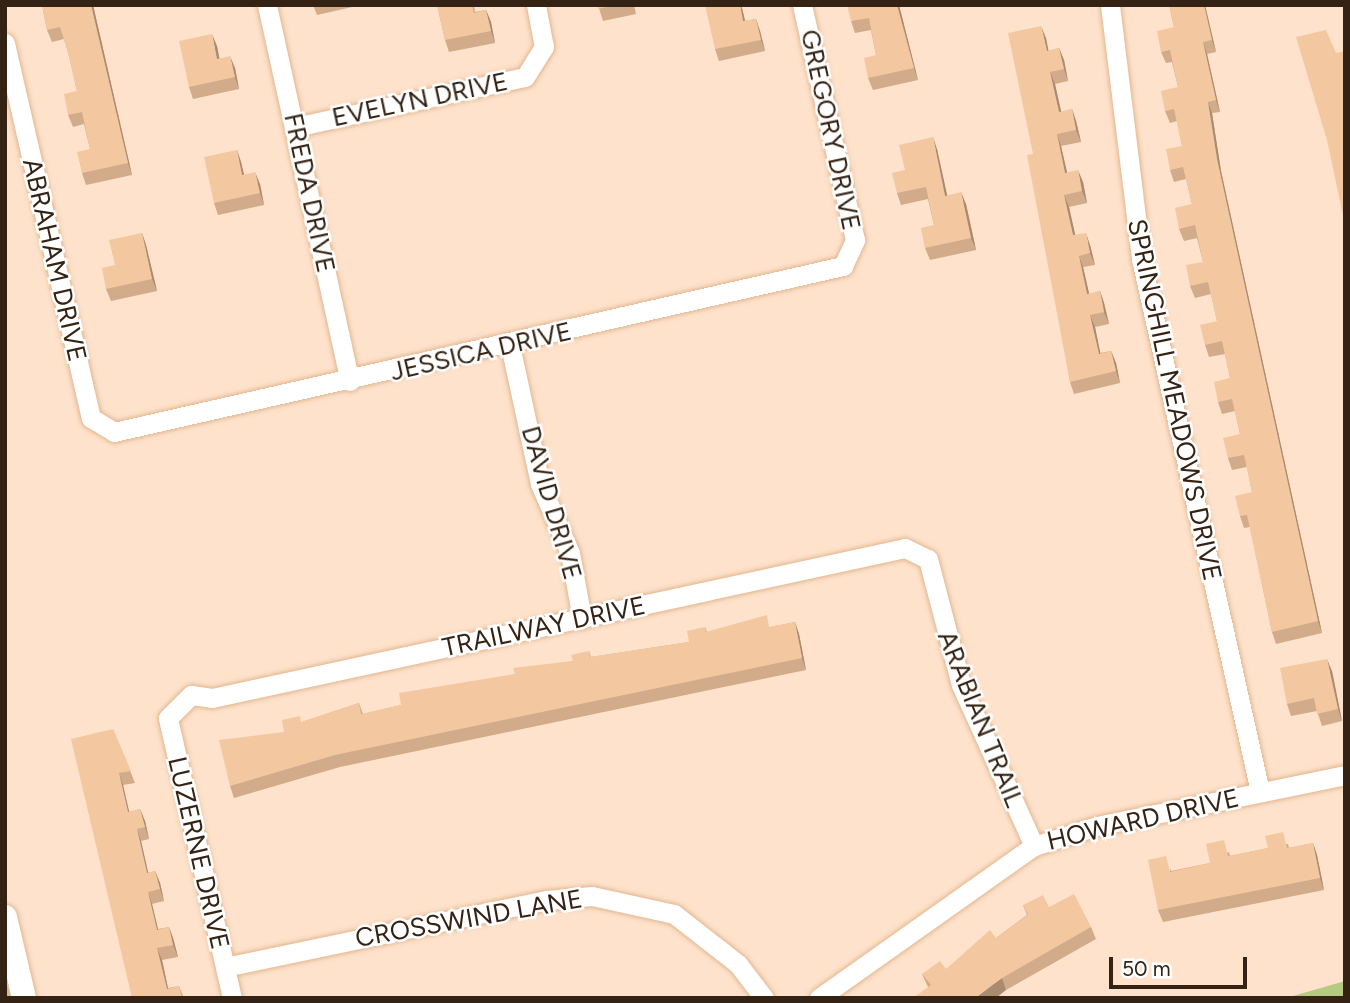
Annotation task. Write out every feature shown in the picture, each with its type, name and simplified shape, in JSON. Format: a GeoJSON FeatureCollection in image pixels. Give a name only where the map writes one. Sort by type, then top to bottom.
{"type":"FeatureCollection","features":[{"type":"Feature","properties":{"kind":"street","name":"FREDA DRIVE"},"geometry":{"type":"LineString","coordinates":[[267,5],[350,382]]}},
{"type":"Feature","properties":{"kind":"street","name":"EVELYN DRIVE"},"geometry":{"type":"LineString","coordinates":[[295,127],[525,77],[539,63],[544,47],[536,5]]}},
{"type":"Feature","properties":{"kind":"street","name":"GREGORY DRIVE"},"geometry":{"type":"LineString","coordinates":[[802,5],[852,224],[853,255]]}},
{"type":"Feature","properties":{"kind":"street","name":"SPRINGHILL MEADOWS DRIVE"},"geometry":{"type":"LineString","coordinates":[[1110,5],[1141,259],[1260,792]]}},
{"type":"Feature","properties":{"kind":"street","name":"ABRAHAM DRIVE"},"geometry":{"type":"LineString","coordinates":[[5,43],[8,72],[80,375],[91,418],[103,430]]}},
{"type":"Feature","properties":{"kind":"street","name":"JESSICA DRIVE"},"geometry":{"type":"LineString","coordinates":[[103,430],[138,429],[831,272],[853,255]]}},
{"type":"Feature","properties":{"kind":"street","name":"DAVID DRIVE"},"geometry":{"type":"LineString","coordinates":[[510,345],[540,484],[570,553],[582,619]]}},
{"type":"Feature","properties":{"kind":"street","name":"TRAILWAY DRIVE"},"geometry":{"type":"LineString","coordinates":[[171,709],[191,695],[212,698],[905,548],[920,552]]}},
{"type":"Feature","properties":{"kind":"street","name":"ARABIAN TRAIL"},"geometry":{"type":"LineString","coordinates":[[920,552],[933,570],[961,685],[1034,846]]}},
{"type":"Feature","properties":{"kind":"street","name":"LUZERNE DRIVE"},"geometry":{"type":"LineString","coordinates":[[171,709],[170,735],[232,998]]}},
{"type":"Feature","properties":{"kind":"street","name":"HOWARD DRIVE"},"geometry":{"type":"LineString","coordinates":[[819,998],[1034,846],[1260,792],[1345,775]]}},
{"type":"Feature","properties":{"kind":"street","name":"CROSSWIND LANE"},"geometry":{"type":"LineString","coordinates":[[225,967],[547,900],[592,896],[674,914],[738,964],[764,998]]}},
{"type":"Feature","properties":{"kind":"street"},"geometry":{"type":"LineString","coordinates":[[5,917],[24,998]]}},
{"type":"Feature","properties":{"kind":"shaded area"},"geometry":{"type":"Polygon","coordinates":[[[1345,981],[1345,998],[1286,998],[1345,981]]]}},
{"type":"Feature","properties":{"kind":"building"},"geometry":{"type":"Polygon","coordinates":[[[42,5],[91,5],[128,163],[82,173],[77,152],[90,149],[82,112],[68,115],[64,94],[77,91],[68,52],[60,27],[47,30],[42,5]]]}},
{"type":"Feature","properties":{"kind":"building"},"geometry":{"type":"Polygon","coordinates":[[[437,5],[472,5],[474,13],[486,10],[491,31],[445,40],[437,5]]]}},
{"type":"Feature","properties":{"kind":"building"},"geometry":{"type":"Polygon","coordinates":[[[598,5],[616,5],[598,9],[598,5]]]}},
{"type":"Feature","properties":{"kind":"building"},"geometry":{"type":"Polygon","coordinates":[[[705,5],[740,5],[743,21],[756,19],[761,40],[715,49],[705,5]]]}},
{"type":"Feature","properties":{"kind":"building"},"geometry":{"type":"Polygon","coordinates":[[[847,5],[897,5],[914,68],[868,78],[864,58],[876,55],[869,18],[851,21],[847,5]]]}},
{"type":"Feature","properties":{"kind":"building"},"geometry":{"type":"Polygon","coordinates":[[[1169,5],[1204,5],[1212,40],[1203,42],[1216,100],[1208,102],[1217,159],[1318,621],[1272,632],[1247,515],[1240,516],[1235,496],[1252,492],[1244,455],[1228,458],[1223,438],[1240,434],[1232,399],[1218,402],[1214,382],[1230,378],[1222,341],[1205,345],[1200,325],[1217,321],[1208,282],[1190,286],[1186,265],[1203,262],[1195,225],[1179,229],[1175,208],[1192,204],[1183,167],[1170,170],[1166,149],[1182,146],[1174,109],[1165,111],[1161,91],[1178,87],[1170,50],[1161,52],[1157,31],[1174,27],[1169,5]]]}},
{"type":"Feature","properties":{"kind":"building"},"geometry":{"type":"Polygon","coordinates":[[[1041,26],[1047,51],[1059,48],[1064,69],[1050,72],[1059,112],[1072,109],[1076,130],[1057,134],[1065,173],[1078,170],[1082,191],[1064,195],[1073,235],[1086,233],[1090,253],[1079,256],[1087,294],[1100,291],[1104,312],[1090,315],[1099,354],[1111,351],[1116,371],[1070,382],[1027,155],[1033,154],[1008,33],[1041,26]]]}},
{"type":"Feature","properties":{"kind":"building"},"geometry":{"type":"Polygon","coordinates":[[[1326,30],[1336,53],[1345,51],[1345,225],[1327,140],[1296,37],[1326,30]]]}},
{"type":"Feature","properties":{"kind":"building"},"geometry":{"type":"Polygon","coordinates":[[[212,34],[217,59],[230,56],[235,77],[189,87],[179,41],[212,34]]]}},
{"type":"Feature","properties":{"kind":"building"},"geometry":{"type":"Polygon","coordinates":[[[933,137],[945,196],[961,192],[971,238],[925,248],[921,228],[934,225],[926,187],[897,193],[892,173],[905,170],[899,145],[933,137]]]}},
{"type":"Feature","properties":{"kind":"building"},"geometry":{"type":"Polygon","coordinates":[[[237,150],[242,175],[255,172],[260,193],[214,203],[204,157],[237,150]]]}},
{"type":"Feature","properties":{"kind":"building"},"geometry":{"type":"Polygon","coordinates":[[[142,233],[152,279],[106,289],[102,268],[115,265],[109,240],[142,233]]]}},
{"type":"Feature","properties":{"kind":"building"},"geometry":{"type":"Polygon","coordinates":[[[767,615],[769,627],[795,622],[802,658],[335,755],[230,786],[219,740],[284,732],[282,720],[300,716],[301,722],[359,703],[361,714],[401,705],[399,693],[515,674],[513,668],[573,661],[571,655],[589,651],[590,657],[689,642],[687,631],[705,627],[706,632],[767,615]]]}},
{"type":"Feature","properties":{"kind":"building"},"geometry":{"type":"Polygon","coordinates":[[[1327,659],[1338,709],[1317,714],[1314,698],[1287,704],[1280,668],[1327,659]]]}},
{"type":"Feature","properties":{"kind":"building"},"geometry":{"type":"Polygon","coordinates":[[[113,729],[131,771],[119,773],[128,812],[140,809],[145,827],[137,829],[147,873],[155,871],[160,889],[148,892],[157,930],[169,927],[173,945],[157,948],[167,989],[179,986],[182,998],[132,998],[71,739],[113,729]]]}},
{"type":"Feature","properties":{"kind":"building"},"geometry":{"type":"Polygon","coordinates":[[[1283,832],[1287,848],[1313,843],[1320,878],[1158,910],[1148,860],[1166,856],[1170,872],[1210,863],[1206,844],[1224,840],[1228,856],[1268,848],[1265,836],[1283,832]]]}},
{"type":"Feature","properties":{"kind":"building"},"geometry":{"type":"Polygon","coordinates":[[[1074,894],[1091,927],[1002,978],[975,998],[913,998],[931,985],[922,974],[940,961],[946,969],[990,930],[996,938],[1028,915],[1023,905],[1043,895],[1049,907],[1074,894]]]}},
{"type":"Feature","properties":{"kind":"waterway"},"geometry":{"type":"LineString","coordinates":[[5,987],[8,998]]}}]}
